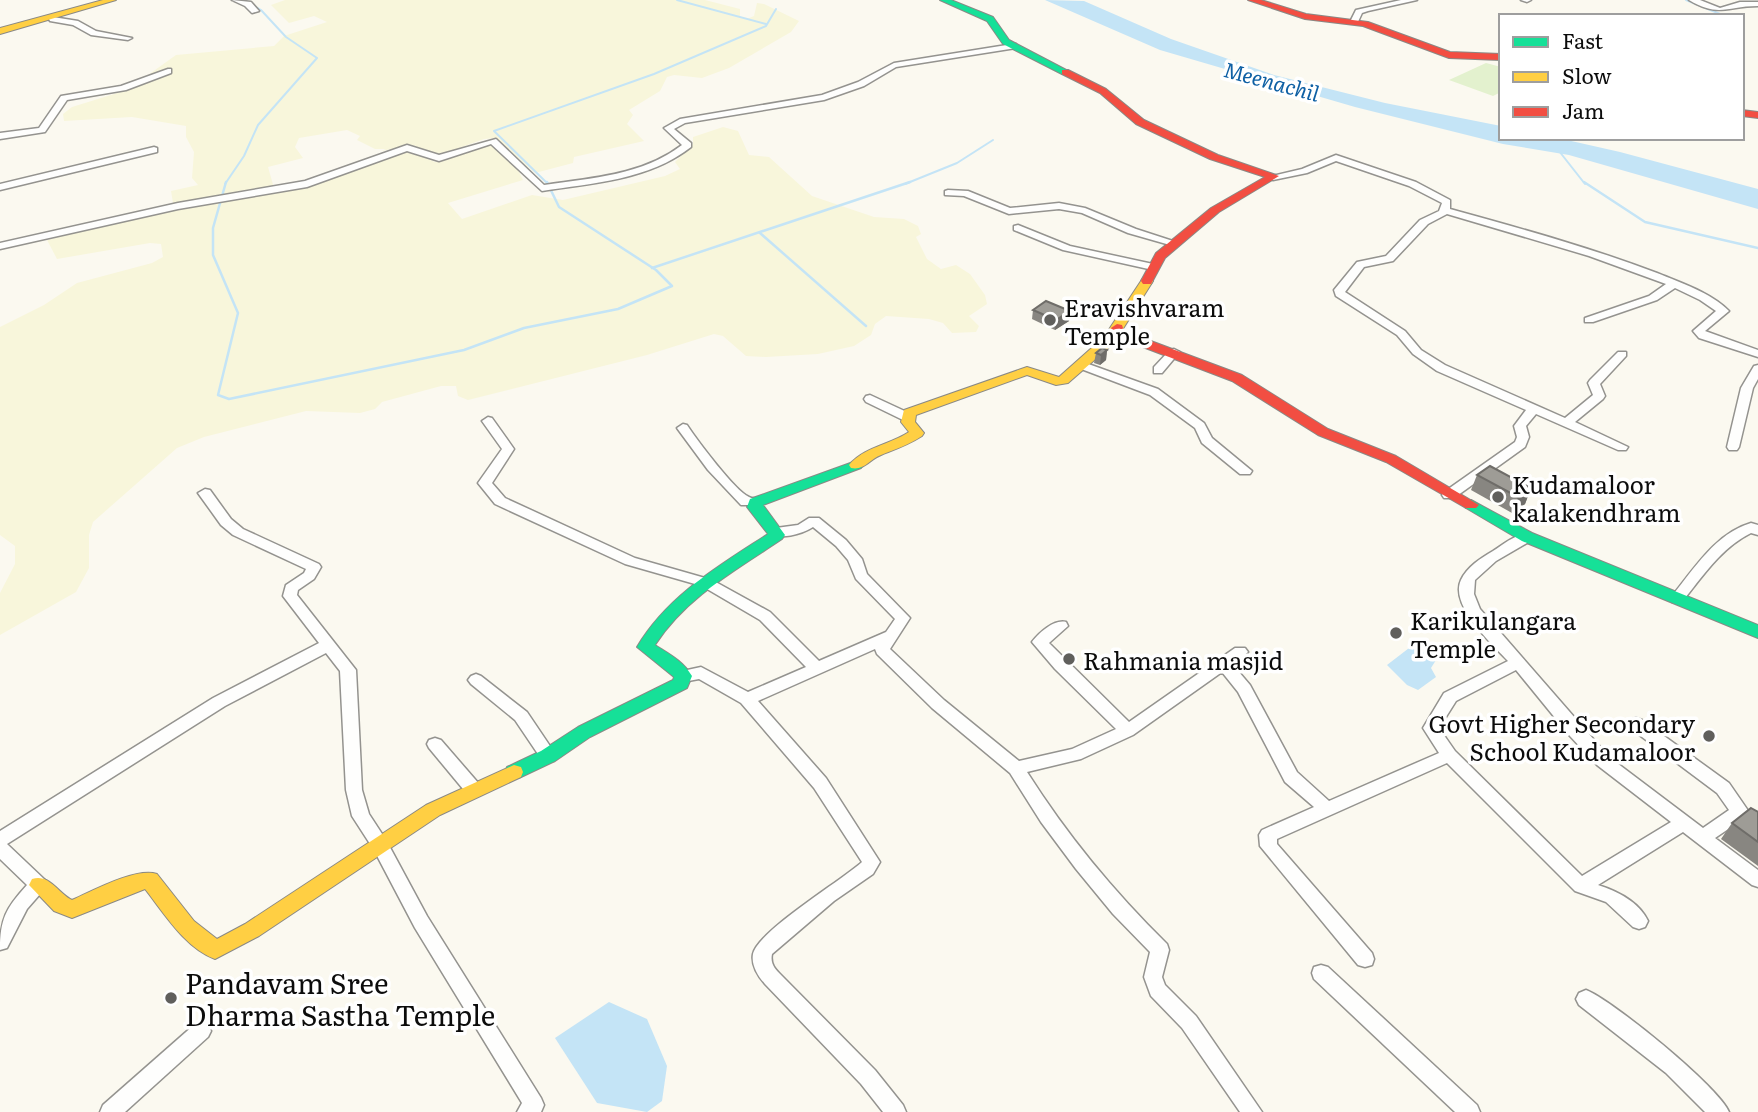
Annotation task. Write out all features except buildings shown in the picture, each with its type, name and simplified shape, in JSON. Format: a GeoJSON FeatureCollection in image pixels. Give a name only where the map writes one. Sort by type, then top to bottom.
{"type":"FeatureCollection","features":[{"type":"Feature","properties":{"kind":"main road"},"geometry":{"type":"LineString","coordinates":[[0,31],[53,19],[113,0]]}},
{"type":"Feature","properties":{"kind":"main road"},"geometry":{"type":"LineString","coordinates":[[39,886],[61,905],[72,909],[137,882],[150,880],[187,927],[215,950],[252,930],[433,810],[548,756],[584,732],[681,684],[683,676],[645,647],[659,622],[674,606],[777,535],[755,507],[755,502],[860,464],[873,453],[911,439],[916,428],[906,417],[909,413],[1027,371],[1056,381],[1069,376],[1117,328],[1132,308],[1153,267],[1174,243],[1215,210],[1273,177],[1272,174],[1214,156],[1147,126],[1128,114],[1103,91],[1013,46],[990,19],[944,0]]}},
{"type":"Feature","properties":{"kind":"main road"},"geometry":{"type":"LineString","coordinates":[[1252,0],[1305,16],[1354,22],[1449,55],[1499,57]]}},
{"type":"Feature","properties":{"kind":"main road"},"geometry":{"type":"LineString","coordinates":[[1117,328],[1119,333],[1237,378],[1323,432],[1391,459],[1449,495],[1527,537],[1758,632]]}},
{"type":"Feature","properties":{"kind":"street"},"geometry":{"type":"LineString","coordinates":[[236,0],[248,4],[255,11]]}},
{"type":"Feature","properties":{"kind":"street"},"geometry":{"type":"LineString","coordinates":[[1354,22],[1359,12],[1366,9],[1413,0]]}},
{"type":"Feature","properties":{"kind":"street"},"geometry":{"type":"LineString","coordinates":[[1693,0],[1720,10],[1740,4],[1758,4]]}},
{"type":"Feature","properties":{"kind":"street"},"geometry":{"type":"LineString","coordinates":[[53,19],[75,23],[94,33],[128,38]]}},
{"type":"Feature","properties":{"kind":"street"},"geometry":{"type":"LineString","coordinates":[[0,246],[211,201],[311,183],[374,157],[407,148],[439,158],[490,140],[548,187],[613,177],[678,155],[688,145],[668,128],[683,121],[824,97],[861,84],[894,65],[1013,46]]}},
{"type":"Feature","properties":{"kind":"street"},"geometry":{"type":"LineString","coordinates":[[0,136],[41,130],[64,98],[112,91],[168,71]]}},
{"type":"Feature","properties":{"kind":"street"},"geometry":{"type":"LineString","coordinates":[[0,187],[154,150]]}},
{"type":"Feature","properties":{"kind":"street"},"geometry":{"type":"LineString","coordinates":[[1273,177],[1304,171],[1336,158],[1444,198],[1447,202],[1443,209],[1446,211]]}},
{"type":"Feature","properties":{"kind":"street"},"geometry":{"type":"LineString","coordinates":[[948,192],[965,193],[1009,211],[1059,206],[1085,211],[1132,231],[1174,243]]}},
{"type":"Feature","properties":{"kind":"street"},"geometry":{"type":"LineString","coordinates":[[1622,447],[1441,368],[1417,352],[1401,333],[1340,294],[1340,286],[1361,264],[1389,259],[1424,222],[1446,211],[1672,285],[1716,304],[1723,312],[1699,331],[1703,336],[1758,354]]}},
{"type":"Feature","properties":{"kind":"street"},"geometry":{"type":"LineString","coordinates":[[1018,228],[1067,248],[1153,267]]}},
{"type":"Feature","properties":{"kind":"street"},"geometry":{"type":"LineString","coordinates":[[1589,320],[1653,298],[1672,285]]}},
{"type":"Feature","properties":{"kind":"street"},"geometry":{"type":"LineString","coordinates":[[1158,370],[1174,352]]}},
{"type":"Feature","properties":{"kind":"street"},"geometry":{"type":"LineString","coordinates":[[1567,423],[1598,396],[1594,383],[1622,354]]}},
{"type":"Feature","properties":{"kind":"street"},"geometry":{"type":"LineString","coordinates":[[1080,365],[1154,391],[1200,426],[1206,440],[1245,471]]}},
{"type":"Feature","properties":{"kind":"street"},"geometry":{"type":"LineString","coordinates":[[1733,447],[1758,369]]}},
{"type":"Feature","properties":{"kind":"street"},"geometry":{"type":"LineString","coordinates":[[870,399],[906,417]]}},
{"type":"Feature","properties":{"kind":"street"},"geometry":{"type":"LineString","coordinates":[[1449,495],[1521,443],[1523,437],[1520,426],[1534,409]]}},
{"type":"Feature","properties":{"kind":"street"},"geometry":{"type":"LineString","coordinates":[[488,421],[508,449],[485,483],[500,500],[630,561],[707,583],[765,616],[815,667]]}},
{"type":"Feature","properties":{"kind":"street"},"geometry":{"type":"LineString","coordinates":[[683,428],[704,459],[730,487],[746,502],[755,502]]}},
{"type":"Feature","properties":{"kind":"street"},"geometry":{"type":"LineString","coordinates":[[205,493],[226,522],[238,532],[314,567],[309,576],[291,588],[290,596],[348,670],[354,790],[361,816],[380,845],[421,922],[534,1105],[527,1112]]}},
{"type":"Feature","properties":{"kind":"street"},"geometry":{"type":"LineString","coordinates":[[776,532],[801,529],[814,521],[841,543],[855,559],[861,576],[903,618],[882,650],[938,704],[1016,768],[1045,815],[1111,900],[1160,950],[1153,977],[1158,990],[1189,1022],[1252,1112]]}},
{"type":"Feature","properties":{"kind":"street"},"geometry":{"type":"LineString","coordinates":[[1677,599],[1723,546],[1741,531],[1751,527],[1758,531]]}},
{"type":"Feature","properties":{"kind":"street"},"geometry":{"type":"LineString","coordinates":[[1527,537],[1478,568],[1465,585],[1476,615],[1581,740],[1603,761],[1758,880]]}},
{"type":"Feature","properties":{"kind":"street"},"geometry":{"type":"LineString","coordinates":[[1061,626],[1040,642],[1071,677],[1106,706],[1127,731]]}},
{"type":"Feature","properties":{"kind":"street"},"geometry":{"type":"LineString","coordinates":[[747,699],[892,635]]}},
{"type":"Feature","properties":{"kind":"street"},"geometry":{"type":"LineString","coordinates":[[0,840],[219,702],[328,645]]}},
{"type":"Feature","properties":{"kind":"street"},"geometry":{"type":"LineString","coordinates":[[1016,768],[1075,755],[1127,731],[1240,652]]}},
{"type":"Feature","properties":{"kind":"street"},"geometry":{"type":"LineString","coordinates":[[1518,662],[1450,697],[1431,728],[1449,755],[1581,886],[1612,897],[1639,921]]}},
{"type":"Feature","properties":{"kind":"street"},"geometry":{"type":"LineString","coordinates":[[1223,663],[1244,689],[1291,777],[1326,808]]}},
{"type":"Feature","properties":{"kind":"street"},"geometry":{"type":"LineString","coordinates":[[683,676],[701,673],[747,699],[820,783],[871,862],[867,869],[828,896],[764,949],[761,958],[762,967],[868,1077],[896,1112]]}},
{"type":"Feature","properties":{"kind":"street"},"geometry":{"type":"LineString","coordinates":[[476,680],[521,716],[548,756]]}},
{"type":"Feature","properties":{"kind":"street"},"geometry":{"type":"LineString","coordinates":[[1636,724],[1723,789],[1740,812],[1758,822]]}},
{"type":"Feature","properties":{"kind":"street"},"geometry":{"type":"LineString","coordinates":[[435,744],[474,790]]}},
{"type":"Feature","properties":{"kind":"street"},"geometry":{"type":"LineString","coordinates":[[1365,959],[1269,846],[1268,835],[1276,829],[1449,755]]}},
{"type":"Feature","properties":{"kind":"street"},"geometry":{"type":"LineString","coordinates":[[1703,836],[1740,812]]}},
{"type":"Feature","properties":{"kind":"street"},"geometry":{"type":"LineString","coordinates":[[1581,886],[1684,823]]}},
{"type":"Feature","properties":{"kind":"street"},"geometry":{"type":"LineString","coordinates":[[0,848],[39,886],[21,904],[0,942]]}},
{"type":"Feature","properties":{"kind":"street"},"geometry":{"type":"LineString","coordinates":[[1321,973],[1470,1112]]}},
{"type":"Feature","properties":{"kind":"street"},"geometry":{"type":"LineString","coordinates":[[1586,999],[1656,1052],[1698,1088],[1719,1112]]}},
{"type":"Feature","properties":{"kind":"street"},"geometry":{"type":"LineString","coordinates":[[110,1112],[201,1031]]}},
{"type":"Feature","properties":{"kind":"shaded area"},"geometry":{"type":"Polygon","coordinates":[[[285,0],[705,0],[740,9],[740,18],[754,16],[757,3],[799,21],[791,32],[729,68],[702,78],[674,75],[667,77],[660,91],[629,110],[633,115],[627,124],[644,141],[574,157],[573,163],[535,173],[495,138],[484,139],[437,156],[413,145],[381,151],[386,149],[375,149],[357,140],[360,136],[347,130],[299,138],[295,147],[303,158],[268,167],[274,188],[178,205],[173,203],[171,191],[198,185],[192,178],[194,152],[186,137],[186,126],[132,117],[64,121],[63,114],[72,107],[127,90],[176,55],[274,46],[284,36],[327,22],[314,16],[289,23],[271,5],[285,0]]]}},
{"type":"Feature","properties":{"kind":"shaded area"},"geometry":{"type":"Polygon","coordinates":[[[723,127],[738,131],[749,155],[769,157],[812,196],[874,217],[904,219],[918,226],[921,234],[916,237],[927,259],[941,269],[956,265],[970,274],[985,295],[987,304],[969,316],[979,326],[976,332],[952,333],[943,323],[929,319],[886,316],[875,324],[871,335],[854,346],[818,354],[766,357],[746,356],[723,336],[714,334],[647,355],[468,400],[458,396],[456,386],[441,386],[382,402],[375,409],[360,413],[306,411],[204,437],[177,448],[93,522],[89,535],[89,568],[76,592],[0,635],[0,593],[15,564],[15,546],[0,535],[0,327],[44,305],[77,283],[152,263],[163,257],[161,244],[150,243],[57,259],[47,240],[125,220],[310,186],[409,150],[435,162],[490,144],[495,146],[517,168],[523,180],[448,203],[462,219],[532,195],[563,200],[665,176],[680,169],[675,162],[693,144],[693,137],[723,127]]]}},
{"type":"Feature","properties":{"kind":"green space"},"geometry":{"type":"Polygon","coordinates":[[[1486,63],[1499,66],[1499,93],[1493,96],[1449,80],[1486,63]]]}},
{"type":"Feature","properties":{"kind":"water","name":"Meenachil"},"geometry":{"type":"Polygon","coordinates":[[[1045,0],[1084,1],[1171,39],[1274,75],[1385,103],[1499,126],[1499,140],[1567,140],[1758,189],[1758,209],[1569,155],[1503,144],[1355,107],[1160,50],[1045,0]]]}},
{"type":"Feature","properties":{"kind":"water"},"geometry":{"type":"Polygon","coordinates":[[[1413,645],[1436,660],[1431,668],[1436,677],[1418,690],[1407,685],[1387,665],[1413,645]]]}},
{"type":"Feature","properties":{"kind":"water"},"geometry":{"type":"Polygon","coordinates":[[[609,1002],[647,1019],[667,1066],[662,1101],[647,1112],[597,1103],[555,1038],[609,1002]]]}},
{"type":"Feature","properties":{"kind":"waterway"},"geometry":{"type":"LineString","coordinates":[[226,183],[244,156],[258,125],[317,58],[286,37],[261,10],[244,0]]}},
{"type":"Feature","properties":{"kind":"waterway"},"geometry":{"type":"LineString","coordinates":[[677,0],[766,24]]}},
{"type":"Feature","properties":{"kind":"waterway"},"geometry":{"type":"LineString","coordinates":[[1686,0],[1720,14]]}},
{"type":"Feature","properties":{"kind":"waterway"},"geometry":{"type":"LineString","coordinates":[[548,184],[494,131],[654,74],[766,26],[776,9]]}},
{"type":"Feature","properties":{"kind":"waterway"},"geometry":{"type":"LineString","coordinates":[[910,182],[957,163],[993,140]]}},
{"type":"Feature","properties":{"kind":"waterway"},"geometry":{"type":"LineString","coordinates":[[1559,151],[1585,184]]}},
{"type":"Feature","properties":{"kind":"waterway"},"geometry":{"type":"LineString","coordinates":[[653,268],[910,182]]}},
{"type":"Feature","properties":{"kind":"waterway"},"geometry":{"type":"LineString","coordinates":[[905,184],[910,182]]}},
{"type":"Feature","properties":{"kind":"waterway"},"geometry":{"type":"LineString","coordinates":[[1584,182],[1645,222],[1758,248]]}},
{"type":"Feature","properties":{"kind":"waterway"},"geometry":{"type":"LineString","coordinates":[[226,183],[213,228],[213,255],[238,313],[218,395],[229,399],[464,350],[524,328],[618,309],[672,286],[653,268]]}},
{"type":"Feature","properties":{"kind":"waterway"},"geometry":{"type":"LineString","coordinates":[[548,184],[559,207],[653,268]]}},
{"type":"Feature","properties":{"kind":"waterway"},"geometry":{"type":"LineString","coordinates":[[760,233],[866,326]]}},
{"type":"Feature","properties":{"kind":"traffic: fast"},"geometry":{"type":"LineString","coordinates":[[944,0],[990,19],[1006,42],[1065,72]]}},
{"type":"Feature","properties":{"kind":"traffic: fast"},"geometry":{"type":"LineString","coordinates":[[514,772],[548,756],[584,732],[681,684],[683,676],[676,667],[645,647],[671,612],[687,597],[777,535],[755,507],[755,502],[856,465]]}},
{"type":"Feature","properties":{"kind":"traffic: fast"},"geometry":{"type":"LineString","coordinates":[[1471,505],[1527,537],[1758,632]]}},
{"type":"Feature","properties":{"kind":"traffic: slow"},"geometry":{"type":"LineString","coordinates":[[0,31],[112,0]]}},
{"type":"Feature","properties":{"kind":"traffic: slow"},"geometry":{"type":"LineString","coordinates":[[856,465],[873,453],[897,446],[917,433],[908,422],[909,413],[1027,371],[1056,381],[1063,380],[1109,340],[1147,281]]}},
{"type":"Feature","properties":{"kind":"traffic: slow"},"geometry":{"type":"LineString","coordinates":[[39,885],[61,905],[72,909],[137,882],[150,880],[187,927],[215,950],[252,930],[433,810],[514,772]]}},
{"type":"Feature","properties":{"kind":"traffic: jam"},"geometry":{"type":"LineString","coordinates":[[1252,0],[1305,16],[1365,24],[1449,55],[1499,57]]}},
{"type":"Feature","properties":{"kind":"traffic: jam"},"geometry":{"type":"LineString","coordinates":[[1065,72],[1103,91],[1140,122],[1214,157],[1274,176],[1215,210],[1160,256],[1147,281]]}},
{"type":"Feature","properties":{"kind":"traffic: jam"},"geometry":{"type":"LineString","coordinates":[[1744,113],[1758,115]]}},
{"type":"Feature","properties":{"kind":"traffic: jam"},"geometry":{"type":"LineString","coordinates":[[1117,328],[1119,333],[1237,378],[1323,432],[1391,459],[1471,505]]}},
{"type":"Feature","properties":{"kind":"place","name":"Eravishvaram Temple"},"geometry":{"type":"Point","coordinates":[1050,320]}},
{"type":"Feature","properties":{"kind":"place","name":"Kudamaloor kalakendhram"},"geometry":{"type":"Point","coordinates":[1498,497]}},
{"type":"Feature","properties":{"kind":"place","name":"Karikulangara Temple"},"geometry":{"type":"Point","coordinates":[1396,633]}},
{"type":"Feature","properties":{"kind":"place","name":"Rahmania masjid"},"geometry":{"type":"Point","coordinates":[1069,659]}},
{"type":"Feature","properties":{"kind":"place","name":"Govt Higher Secondary School Kudamaloor"},"geometry":{"type":"Point","coordinates":[1709,736]}},
{"type":"Feature","properties":{"kind":"place","name":"Pandavam Sree Dharma Sastha Temple"},"geometry":{"type":"Point","coordinates":[171,998]}}]}
